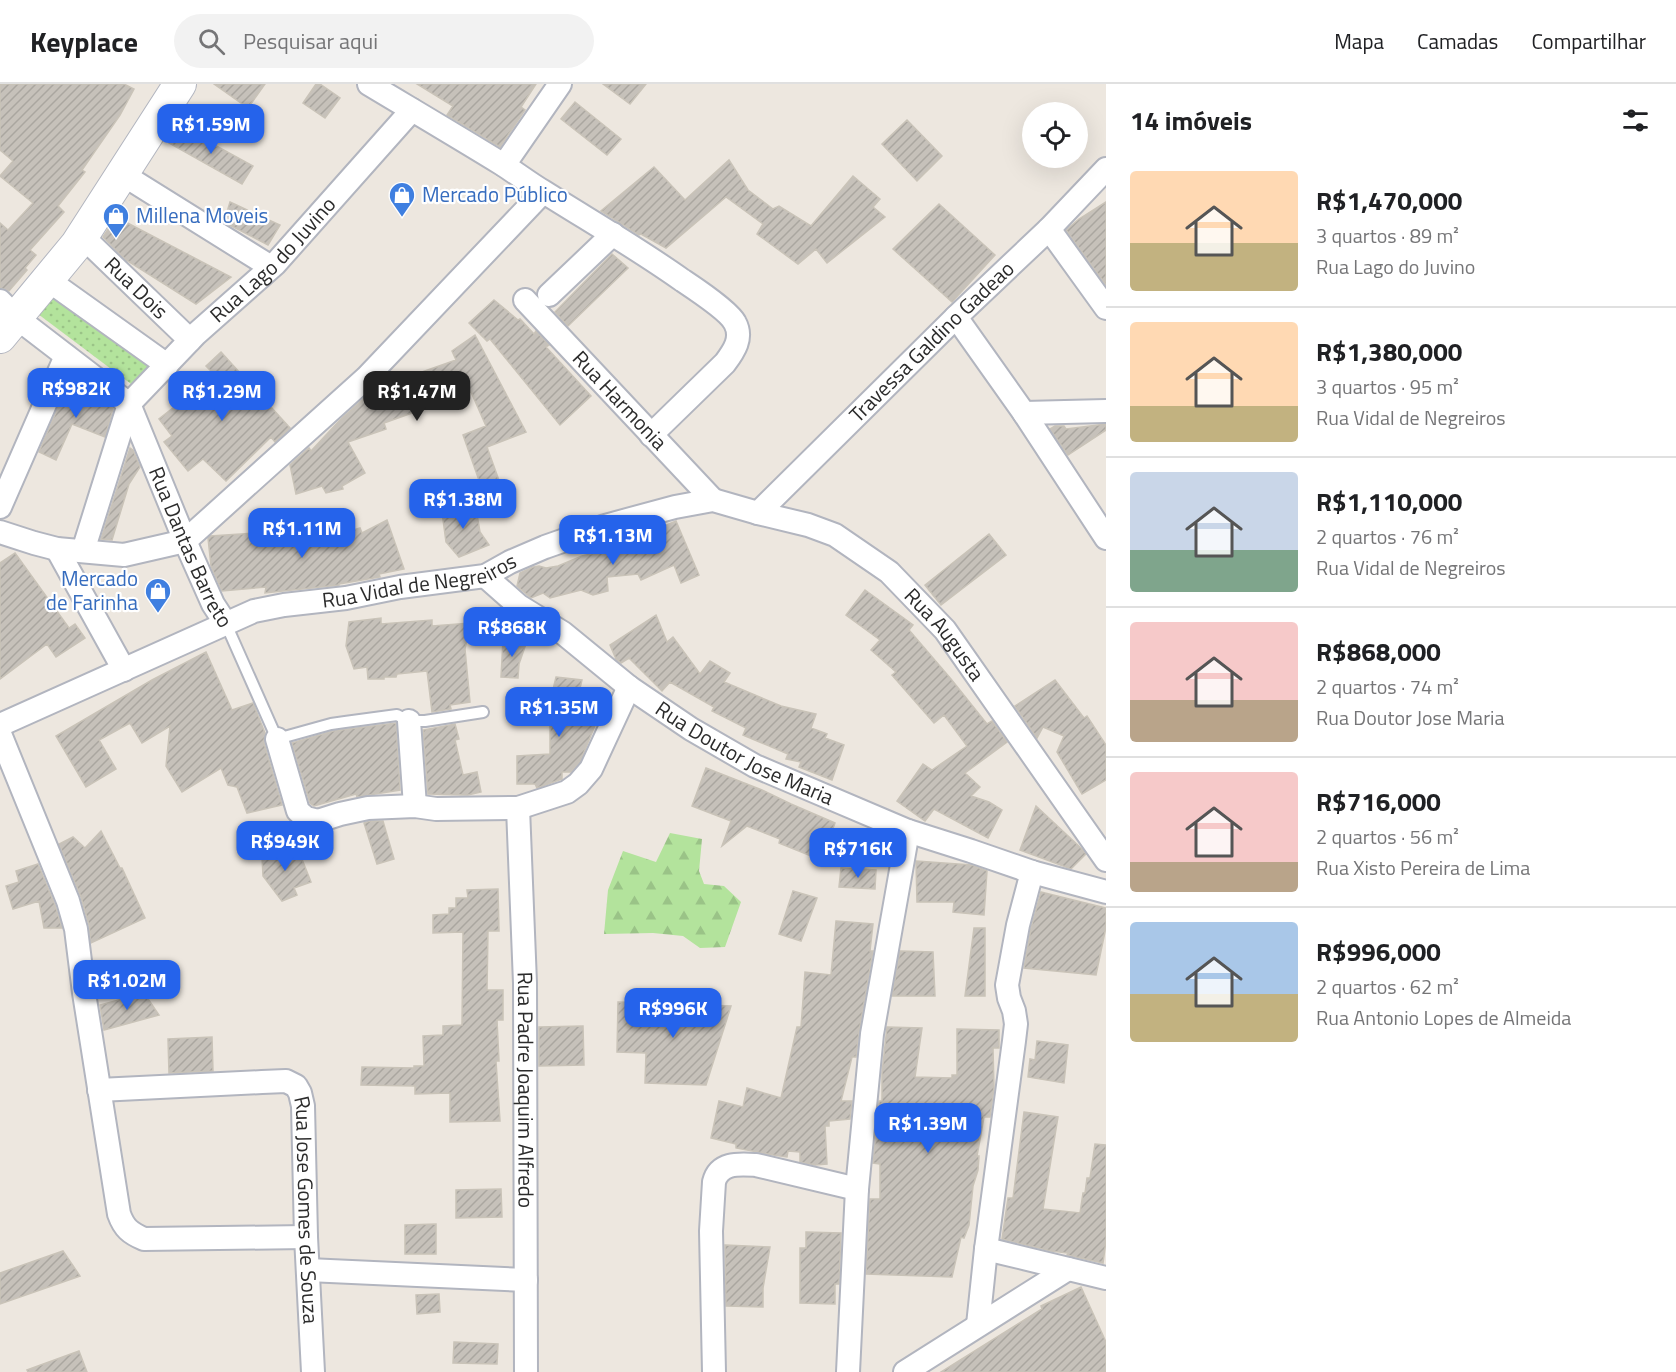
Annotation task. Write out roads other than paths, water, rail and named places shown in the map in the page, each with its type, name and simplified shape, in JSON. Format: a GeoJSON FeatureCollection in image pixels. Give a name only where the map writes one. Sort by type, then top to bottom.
{"type":"FeatureCollection","features":[{"type":"Feature","properties":{"kind":"main road"},"geometry":{"type":"LineString","coordinates":[[6,319],[48,280],[82,236],[180,84]]}},
{"type":"Feature","properties":{"kind":"street"},"geometry":{"type":"LineString","coordinates":[[369,84],[613,234],[670,271],[734,320],[738,331],[738,342],[733,353],[651,435]]}},
{"type":"Feature","properties":{"kind":"street"},"geometry":{"type":"LineString","coordinates":[[504,165],[560,84]]}},
{"type":"Feature","properties":{"kind":"street","name":"Rua Lago do Juvino"},"geometry":{"type":"LineString","coordinates":[[129,404],[190,340],[272,267],[412,110]]}},
{"type":"Feature","properties":{"kind":"street","name":"Travessa Galdino Gadeao"},"geometry":{"type":"LineString","coordinates":[[758,513],[956,317],[1049,229],[1106,169]]}},
{"type":"Feature","properties":{"kind":"street"},"geometry":{"type":"LineString","coordinates":[[122,174],[272,267]]}},
{"type":"Feature","properties":{"kind":"street"},"geometry":{"type":"LineString","coordinates":[[0,532],[57,549],[124,555],[185,541],[366,378],[543,192]]}},
{"type":"Feature","properties":{"kind":"street"},"geometry":{"type":"LineString","coordinates":[[1049,229],[1106,308]]}},
{"type":"Feature","properties":{"kind":"street"},"geometry":{"type":"LineString","coordinates":[[549,295],[613,234]]}},
{"type":"Feature","properties":{"kind":"street","name":"Rua Dois"},"geometry":{"type":"LineString","coordinates":[[82,236],[190,340]]}},
{"type":"Feature","properties":{"kind":"street"},"geometry":{"type":"LineString","coordinates":[[48,280],[167,365]]}},
{"type":"Feature","properties":{"kind":"street","name":"Rua Harmonia"},"geometry":{"type":"LineString","coordinates":[[525,300],[714,500]]}},
{"type":"Feature","properties":{"kind":"street"},"geometry":{"type":"LineString","coordinates":[[956,317],[1024,412],[1106,538]]}},
{"type":"Feature","properties":{"kind":"street"},"geometry":{"type":"LineString","coordinates":[[6,319],[66,356],[129,404],[83,551]]}},
{"type":"Feature","properties":{"kind":"street"},"geometry":{"type":"LineString","coordinates":[[0,507],[66,356]]}},
{"type":"Feature","properties":{"kind":"street","name":"Rua Dantas Barreto"},"geometry":{"type":"LineString","coordinates":[[0,725],[225,624],[213,604],[185,541],[129,404]]}},
{"type":"Feature","properties":{"kind":"street"},"geometry":{"type":"LineString","coordinates":[[1024,412],[1106,411]]}},
{"type":"Feature","properties":{"kind":"street","name":"Rua Augusta"},"geometry":{"type":"LineString","coordinates":[[714,500],[808,525],[835,535],[889,572],[945,630],[1106,860]]}},
{"type":"Feature","properties":{"kind":"street","name":"Rua Vidal de Negreiros"},"geometry":{"type":"LineString","coordinates":[[225,624],[254,611],[284,605],[346,598],[400,587],[485,576],[545,547],[605,526],[675,507],[714,500]]}},
{"type":"Feature","properties":{"kind":"street"},"geometry":{"type":"LineString","coordinates":[[57,549],[124,670]]}},
{"type":"Feature","properties":{"kind":"street","name":"Rua Doutor Jose Maria"},"geometry":{"type":"LineString","coordinates":[[485,576],[519,606],[563,633],[629,687],[692,729],[755,766],[908,831],[1032,873],[1106,892]]}},
{"type":"Feature","properties":{"kind":"street"},"geometry":{"type":"LineString","coordinates":[[277,739],[298,811],[306,818],[318,821],[368,808],[416,806],[436,809],[518,808],[567,792],[578,784],[591,769],[629,687]]}},
{"type":"Feature","properties":{"kind":"street"},"geometry":{"type":"LineString","coordinates":[[409,721],[416,806]]}},
{"type":"Feature","properties":{"kind":"street"},"geometry":{"type":"LineString","coordinates":[[0,734],[68,901],[76,929],[99,1090],[119,1214],[123,1224],[144,1239],[306,1237]]}},
{"type":"Feature","properties":{"kind":"street","name":"Rua Padre Joaquim Alfredo"},"geometry":{"type":"LineString","coordinates":[[518,808],[525,983],[526,1372]]}},
{"type":"Feature","properties":{"kind":"street"},"geometry":{"type":"LineString","coordinates":[[848,1372],[857,1189],[872,1034],[908,831]]}},
{"type":"Feature","properties":{"kind":"street"},"geometry":{"type":"LineString","coordinates":[[978,1325],[1016,1024],[1007,985],[1018,925],[1032,873]]}},
{"type":"Feature","properties":{"kind":"street","name":"Rua Jose Gomes de Souza"},"geometry":{"type":"LineString","coordinates":[[99,1090],[286,1081],[296,1086],[300,1094],[304,1116],[306,1237],[313,1372]]}},
{"type":"Feature","properties":{"kind":"street"},"geometry":{"type":"LineString","coordinates":[[714,1372],[711,1231],[716,1175],[730,1165],[756,1165],[857,1189]]}},
{"type":"Feature","properties":{"kind":"street"},"geometry":{"type":"LineString","coordinates":[[986,1250],[1106,1278]]}},
{"type":"Feature","properties":{"kind":"street"},"geometry":{"type":"LineString","coordinates":[[905,1372],[1068,1269]]}},
{"type":"Feature","properties":{"kind":"street"},"geometry":{"type":"LineString","coordinates":[[308,1270],[526,1280]]}},
{"type":"Feature","properties":{"kind":"lane"},"geometry":{"type":"LineString","coordinates":[[225,624],[277,739],[331,724],[398,715],[409,721],[425,721],[483,712]]}},
{"type":"Feature","properties":{"kind":"place","name":"Mercado Público"},"geometry":{"type":"Point","coordinates":[402,218]}},
{"type":"Feature","properties":{"kind":"place","name":"Millena Moveis"},"geometry":{"type":"Point","coordinates":[116,239]}},
{"type":"Feature","properties":{"kind":"place","name":"Mercado de Farinha"},"geometry":{"type":"Point","coordinates":[158,614]}}]}
